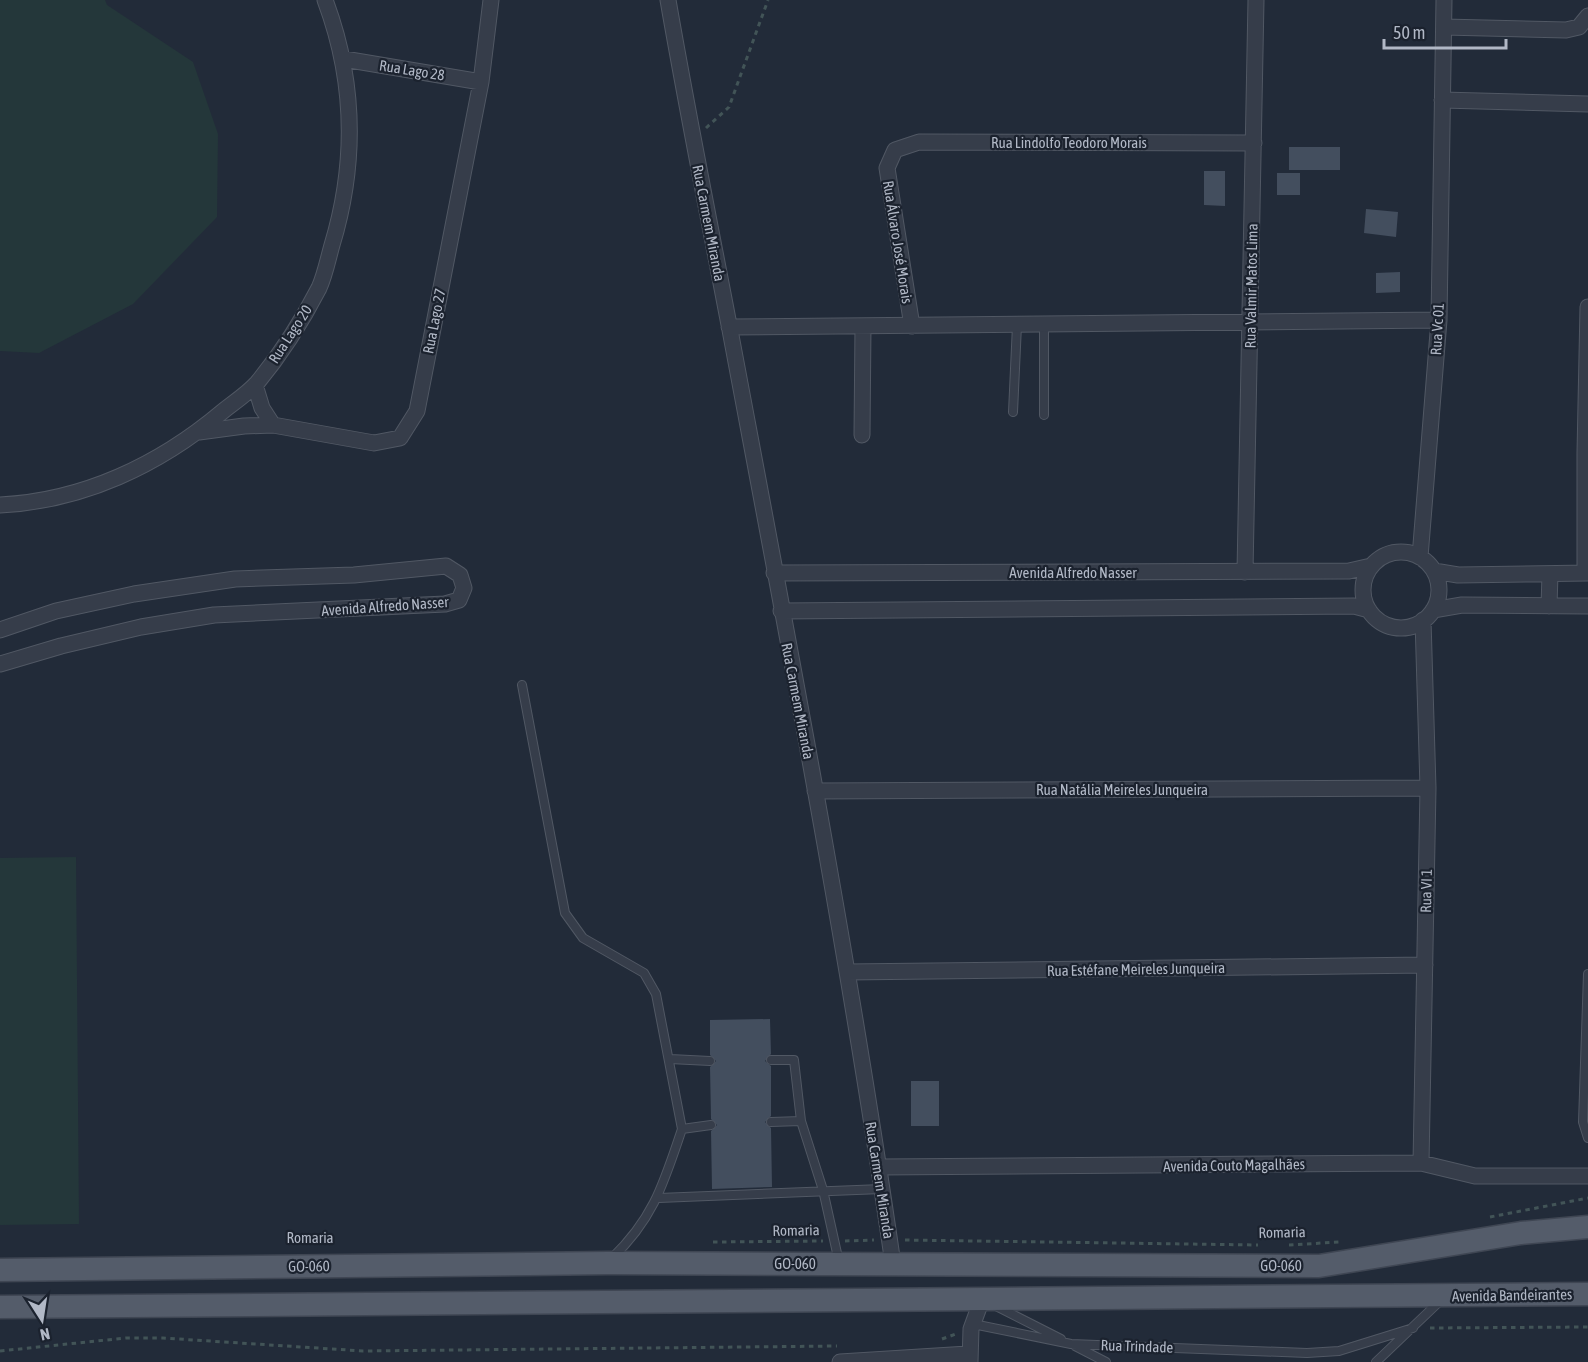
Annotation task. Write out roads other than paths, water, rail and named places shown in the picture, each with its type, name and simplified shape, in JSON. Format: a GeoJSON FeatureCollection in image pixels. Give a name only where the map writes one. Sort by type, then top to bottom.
{"type":"FeatureCollection","features":[{"type":"Feature","properties":{"kind":"main road","name":"GO-060"},"geometry":{"type":"LineString","coordinates":[[0,1270],[608,1263],[1319,1266],[1521,1233],[1588,1227]]}},
{"type":"Feature","properties":{"kind":"main road","name":"Avenida Bandeirantes"},"geometry":{"type":"LineString","coordinates":[[1445,1295],[1588,1294]]}},
{"type":"Feature","properties":{"kind":"main road","name":"GO-060"},"geometry":{"type":"LineString","coordinates":[[0,1307],[1445,1295]]}},
{"type":"Feature","properties":{"kind":"street","name":"Rua Lago 20"},"geometry":{"type":"LineString","coordinates":[[0,505],[32,503],[117,478],[160,457],[199,432],[255,385],[287,342],[320,286],[340,219],[351,138],[344,59],[325,0]]}},
{"type":"Feature","properties":{"kind":"street","name":"Rua Lago 27"},"geometry":{"type":"LineString","coordinates":[[199,432],[273,425],[374,443],[399,438],[417,411],[481,82],[491,0]]}},
{"type":"Feature","properties":{"kind":"street","name":"Rua Carmem Miranda"},"geometry":{"type":"LineString","coordinates":[[668,0],[692,140],[815,791],[847,972],[893,1264]]}},
{"type":"Feature","properties":{"kind":"street","name":"Rua Valmir Matos Lima"},"geometry":{"type":"LineString","coordinates":[[1245,572],[1256,0]]}},
{"type":"Feature","properties":{"kind":"street","name":"Rua Vc 01"},"geometry":{"type":"LineString","coordinates":[[1420,556],[1438,320],[1444,0]]}},
{"type":"Feature","properties":{"kind":"street"},"geometry":{"type":"LineString","coordinates":[[1444,27],[1566,30],[1579,27],[1588,16]]}},
{"type":"Feature","properties":{"kind":"street","name":"Rua Lago 28"},"geometry":{"type":"LineString","coordinates":[[344,59],[481,82]]}},
{"type":"Feature","properties":{"kind":"street"},"geometry":{"type":"LineString","coordinates":[[1442,100],[1588,104]]}},
{"type":"Feature","properties":{"kind":"street","name":"Rua Lindolfo Teodoro Morais"},"geometry":{"type":"LineString","coordinates":[[889,158],[895,150],[919,142],[1254,143]]}},
{"type":"Feature","properties":{"kind":"street","name":"Rua Álvaro José Morais"},"geometry":{"type":"LineString","coordinates":[[889,158],[887,168],[912,326]]}},
{"type":"Feature","properties":{"kind":"street"},"geometry":{"type":"LineString","coordinates":[[1434,571],[1458,575],[1586,573],[1588,307]]}},
{"type":"Feature","properties":{"kind":"street"},"geometry":{"type":"LineString","coordinates":[[729,327],[1250,324],[1438,320]]}},
{"type":"Feature","properties":{"kind":"street"},"geometry":{"type":"LineString","coordinates":[[862,435],[863,326]]}},
{"type":"Feature","properties":{"kind":"street"},"geometry":{"type":"LineString","coordinates":[[255,385],[262,408],[273,425]]}},
{"type":"Feature","properties":{"kind":"street"},"geometry":{"type":"LineString","coordinates":[[1428,615],[1439,588],[1434,571],[1420,556],[1408,552],[1392,552],[1371,566],[1363,582],[1363,596],[1369,610],[1386,625],[1397,628],[1416,625],[1428,615],[1462,605],[1588,606]]}},
{"type":"Feature","properties":{"kind":"street","name":"Avenida Alfredo Nasser"},"geometry":{"type":"LineString","coordinates":[[0,630],[56,611],[123,596],[235,579],[354,575],[446,566],[460,575],[464,588],[459,600],[445,604],[214,615],[118,632],[0,664]]}},
{"type":"Feature","properties":{"kind":"street","name":"Avenida Alfredo Nasser"},"geometry":{"type":"LineString","coordinates":[[774,573],[1349,572],[1371,566]]}},
{"type":"Feature","properties":{"kind":"street"},"geometry":{"type":"LineString","coordinates":[[1549,606],[1550,574]]}},
{"type":"Feature","properties":{"kind":"street"},"geometry":{"type":"LineString","coordinates":[[782,611],[1354,606],[1369,610]]}},
{"type":"Feature","properties":{"kind":"street","name":"Rua VI 1"},"geometry":{"type":"LineString","coordinates":[[1421,1163],[1428,788],[1428,615]]}},
{"type":"Feature","properties":{"kind":"street","name":"Rua Natália Meireles Junqueira"},"geometry":{"type":"LineString","coordinates":[[815,791],[1428,788]]}},
{"type":"Feature","properties":{"kind":"street","name":"Rua Estéfane Meireles Junqueira"},"geometry":{"type":"LineString","coordinates":[[847,972],[1425,965]]}},
{"type":"Feature","properties":{"kind":"street","name":"Avenida Couto Magalhães"},"geometry":{"type":"LineString","coordinates":[[879,1167],[1421,1163],[1475,1176],[1588,1176]]}},
{"type":"Feature","properties":{"kind":"street"},"geometry":{"type":"LineString","coordinates":[[840,1362],[969,1358],[973,1324],[982,1299]]}},
{"type":"Feature","properties":{"kind":"lane"},"geometry":{"type":"LineString","coordinates":[[1013,412],[1017,325]]}},
{"type":"Feature","properties":{"kind":"lane"},"geometry":{"type":"LineString","coordinates":[[1044,325],[1044,415]]}},
{"type":"Feature","properties":{"kind":"lane"},"geometry":{"type":"LineString","coordinates":[[522,685],[566,913],[583,938],[644,973],[656,994],[682,1129],[659,1198],[628,1243],[608,1263]]}},
{"type":"Feature","properties":{"kind":"lane"},"geometry":{"type":"LineString","coordinates":[[1588,974],[1583,1122],[1588,1138]]}},
{"type":"Feature","properties":{"kind":"lane"},"geometry":{"type":"LineString","coordinates":[[670,1059],[710,1060]]}},
{"type":"Feature","properties":{"kind":"lane"},"geometry":{"type":"LineString","coordinates":[[771,1059],[794,1060],[801,1121],[823,1190],[839,1263]]}},
{"type":"Feature","properties":{"kind":"lane"},"geometry":{"type":"LineString","coordinates":[[771,1122],[801,1121]]}},
{"type":"Feature","properties":{"kind":"lane"},"geometry":{"type":"LineString","coordinates":[[682,1129],[711,1125]]}},
{"type":"Feature","properties":{"kind":"lane"},"geometry":{"type":"LineString","coordinates":[[659,1198],[882,1189]]}},
{"type":"Feature","properties":{"kind":"lane","name":"Avenida Bandeirantes"},"geometry":{"type":"LineString","coordinates":[[1376,1362],[1445,1295]]}},
{"type":"Feature","properties":{"kind":"lane"},"geometry":{"type":"LineString","coordinates":[[982,1299],[1107,1362]]}},
{"type":"Feature","properties":{"kind":"lane","name":"Rua Trindade"},"geometry":{"type":"LineString","coordinates":[[973,1324],[1071,1344],[1307,1353],[1339,1351],[1413,1328]]}}]}
